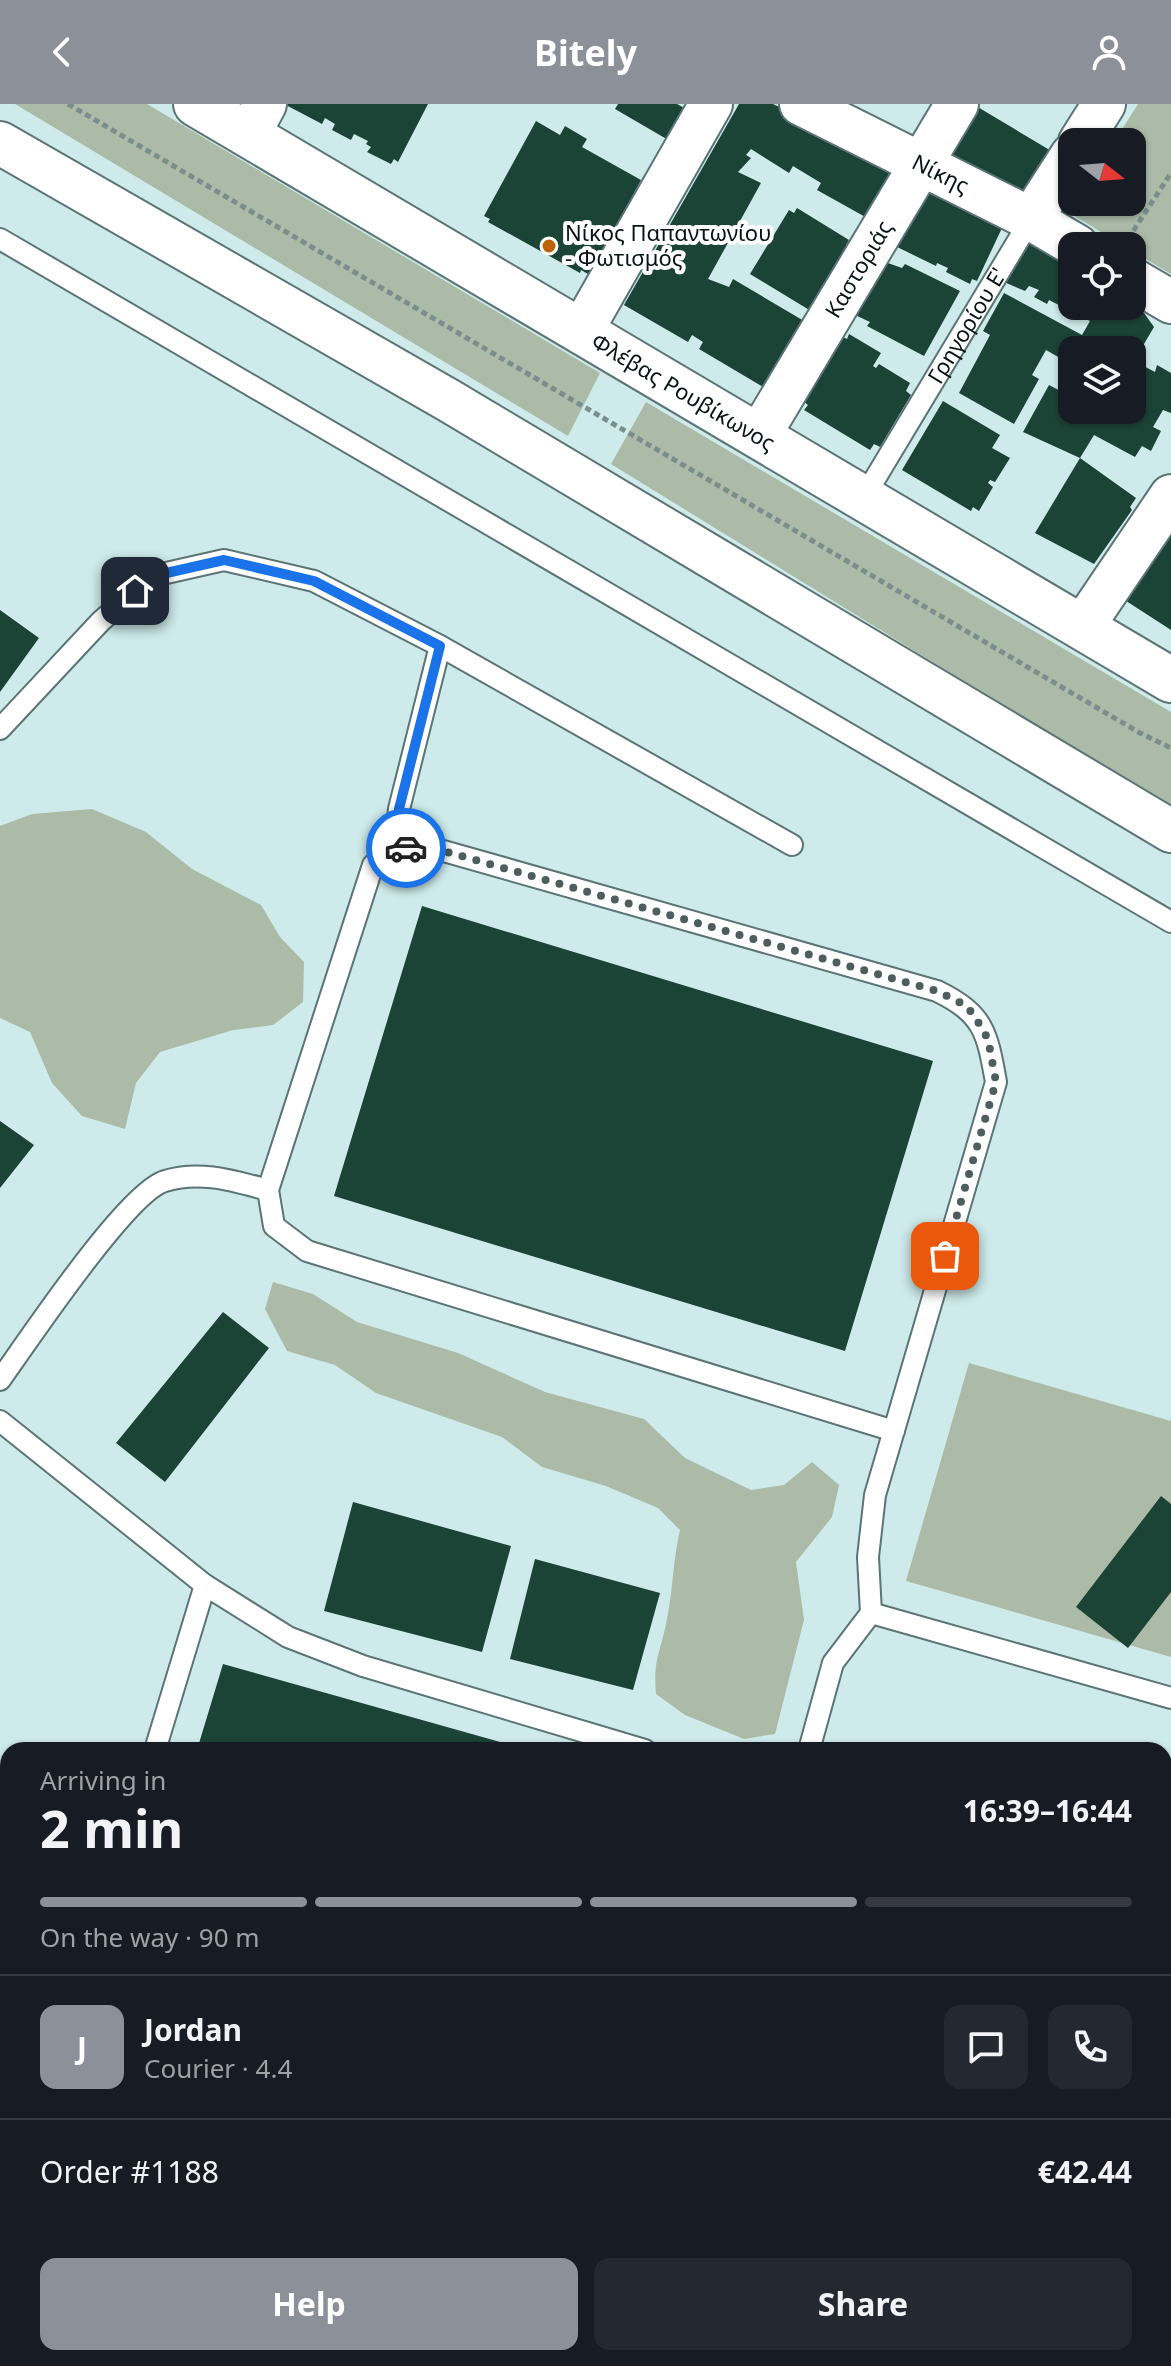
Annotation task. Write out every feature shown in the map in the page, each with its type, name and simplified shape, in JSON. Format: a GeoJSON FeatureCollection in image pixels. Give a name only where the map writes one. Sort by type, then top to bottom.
{"type":"FeatureCollection","features":[{"type":"Feature","properties":{"kind":"street","name":"Φλέβας Ρουβίκωνος"},"geometry":{"type":"LineString","coordinates":[[196,104],[257,119],[582,330],[1171,680]]}},
{"type":"Feature","properties":{"kind":"street"},"geometry":{"type":"LineString","coordinates":[[582,330],[711,104]]}},
{"type":"Feature","properties":{"kind":"street","name":"Νίκης"},"geometry":{"type":"LineString","coordinates":[[801,104],[1058,235]]}},
{"type":"Feature","properties":{"kind":"street","name":"Καστοριάς"},"geometry":{"type":"LineString","coordinates":[[760,434],[957,104]]}},
{"type":"Feature","properties":{"kind":"street"},"geometry":{"type":"LineString","coordinates":[[1089,128],[1104,104]]}},
{"type":"Feature","properties":{"kind":"street"},"geometry":{"type":"LineString","coordinates":[[0,143],[448,400],[1171,831]]}},
{"type":"Feature","properties":{"kind":"street","name":"Γρηγορίου Ε'"},"geometry":{"type":"LineString","coordinates":[[1031,219],[1058,177]]}},
{"type":"Feature","properties":{"kind":"street"},"geometry":{"type":"LineString","coordinates":[[1146,287],[1171,302]]}},
{"type":"Feature","properties":{"kind":"street"},"geometry":{"type":"LineString","coordinates":[[1083,626],[1171,496]]}},
{"type":"Feature","properties":{"kind":"lane","name":"Γρηγορίου Ε'"},"geometry":{"type":"LineString","coordinates":[[864,497],[1031,219]]}},
{"type":"Feature","properties":{"kind":"lane"},"geometry":{"type":"LineString","coordinates":[[0,239],[1171,922]]}},
{"type":"Feature","properties":{"kind":"lane"},"geometry":{"type":"LineString","coordinates":[[0,729],[101,621],[153,576],[224,560],[314,581],[440,646],[792,845]]}},
{"type":"Feature","properties":{"kind":"lane"},"geometry":{"type":"LineString","coordinates":[[395,848],[399,809],[440,646]]}},
{"type":"Feature","properties":{"kind":"lane"},"geometry":{"type":"LineString","coordinates":[[811,1742],[833,1663],[871,1613],[868,1557],[875,1495],[894,1431],[996,1082],[988,1039],[967,1006],[937,991],[433,848],[395,848],[373,865],[268,1190],[274,1226],[307,1251],[894,1431]]}},
{"type":"Feature","properties":{"kind":"lane"},"geometry":{"type":"LineString","coordinates":[[0,1380],[120,1217],[162,1181],[214,1175],[268,1190]]}},
{"type":"Feature","properties":{"kind":"lane"},"geometry":{"type":"LineString","coordinates":[[0,1421],[205,1585],[288,1637],[363,1666],[618,1742]]}},
{"type":"Feature","properties":{"kind":"lane"},"geometry":{"type":"LineString","coordinates":[[157,1742],[205,1585]]}},
{"type":"Feature","properties":{"kind":"lane"},"geometry":{"type":"LineString","coordinates":[[871,1613],[1171,1698]]}},
{"type":"Feature","properties":{"kind":"path"},"geometry":{"type":"LineString","coordinates":[[68,104],[1140,733],[1171,748]]}},
{"type":"Feature","properties":{"kind":"path"},"geometry":{"type":"LineString","coordinates":[[1132,232],[1171,173]]}},
{"type":"Feature","properties":{"kind":"green space"},"geometry":{"type":"Polygon","coordinates":[[[15,104],[147,104],[600,373],[568,436],[15,104]]]}},
{"type":"Feature","properties":{"kind":"green space"},"geometry":{"type":"Polygon","coordinates":[[[1138,104],[1171,104],[1171,274],[1146,259],[1146,232],[1101,232],[1075,216],[1146,216],[1146,128],[1123,128],[1138,104]]]}},
{"type":"Feature","properties":{"kind":"green space"},"geometry":{"type":"Polygon","coordinates":[[[646,402],[1171,712],[1171,809],[611,464],[646,402]]]}},
{"type":"Feature","properties":{"kind":"green space"},"geometry":{"type":"Polygon","coordinates":[[[92,809],[146,832],[192,869],[261,905],[280,937],[304,962],[303,1002],[273,1025],[233,1030],[160,1052],[136,1083],[125,1129],[82,1116],[52,1083],[30,1032],[0,1018],[0,826],[32,814],[92,809]]]}},
{"type":"Feature","properties":{"kind":"green space"},"geometry":{"type":"Polygon","coordinates":[[[273,1282],[313,1294],[357,1322],[458,1353],[545,1392],[644,1419],[685,1458],[751,1490],[784,1485],[812,1462],[839,1485],[832,1517],[796,1562],[804,1620],[775,1734],[744,1739],[685,1715],[656,1694],[657,1663],[669,1608],[680,1530],[658,1508],[606,1486],[542,1467],[502,1437],[376,1393],[335,1365],[287,1351],[265,1309],[273,1282]]]}},
{"type":"Feature","properties":{"kind":"green space"},"geometry":{"type":"Polygon","coordinates":[[[969,1363],[1171,1421],[1171,1657],[906,1581],[969,1363]]]}},
{"type":"Feature","properties":{"kind":"building"},"geometry":{"type":"Polygon","coordinates":[[[284,104],[428,104],[398,162],[394,159],[391,164],[367,152],[371,147],[366,144],[368,141],[354,134],[351,140],[332,130],[335,124],[325,118],[322,124],[284,104]]]}},
{"type":"Feature","properties":{"kind":"building"},"geometry":{"type":"Polygon","coordinates":[[[618,104],[677,104],[688,110],[670,141],[615,109],[618,104]]]}},
{"type":"Feature","properties":{"kind":"building"},"geometry":{"type":"Polygon","coordinates":[[[739,104],[773,104],[900,166],[869,219],[817,190],[821,183],[793,166],[789,173],[751,149],[746,155],[751,158],[738,172],[761,183],[708,279],[729,287],[733,279],[804,321],[765,388],[699,349],[703,342],[692,335],[688,342],[624,305],[739,104]]]}},
{"type":"Feature","properties":{"kind":"building"},"geometry":{"type":"Polygon","coordinates":[[[976,106],[1053,152],[1032,195],[948,156],[976,106]]]}},
{"type":"Feature","properties":{"kind":"building"},"geometry":{"type":"Polygon","coordinates":[[[536,121],[560,135],[565,126],[587,139],[582,147],[641,180],[634,193],[640,196],[602,263],[596,260],[588,274],[581,270],[580,273],[488,222],[490,219],[484,216],[536,121]]]}},
{"type":"Feature","properties":{"kind":"building"},"geometry":{"type":"Polygon","coordinates":[[[924,183],[1002,228],[977,281],[972,279],[970,284],[946,272],[948,268],[937,263],[936,266],[893,245],[924,183]]]}},
{"type":"Feature","properties":{"kind":"building"},"geometry":{"type":"Polygon","coordinates":[[[797,208],[849,240],[846,245],[850,247],[811,311],[750,274],[789,210],[794,213],[797,208]]]}},
{"type":"Feature","properties":{"kind":"building"},"geometry":{"type":"Polygon","coordinates":[[[1032,241],[1058,254],[1058,305],[1049,300],[1047,304],[1034,297],[1039,290],[1029,286],[1025,291],[1004,282],[1024,242],[1030,245],[1032,241]]]}},
{"type":"Feature","properties":{"kind":"building"},"geometry":{"type":"Polygon","coordinates":[[[885,262],[902,268],[905,264],[960,291],[924,356],[867,326],[870,322],[855,315],[885,262]]]}},
{"type":"Feature","properties":{"kind":"building"},"geometry":{"type":"Polygon","coordinates":[[[1004,293],[1082,335],[1090,321],[1146,320],[1146,316],[1154,327],[1146,341],[1146,336],[1058,336],[1058,357],[1046,350],[1032,375],[1039,379],[1014,424],[959,393],[990,335],[983,331],[1004,293]]]}},
{"type":"Feature","properties":{"kind":"building"},"geometry":{"type":"Polygon","coordinates":[[[849,334],[881,353],[873,366],[876,368],[879,364],[910,383],[906,391],[911,395],[880,447],[874,444],[870,450],[804,410],[808,405],[803,401],[841,336],[847,339],[849,334]]]}},
{"type":"Feature","properties":{"kind":"building"},"geometry":{"type":"Polygon","coordinates":[[[1157,365],[1171,373],[1171,413],[1163,410],[1153,427],[1161,431],[1151,451],[1142,446],[1135,457],[1094,435],[1080,458],[1023,432],[1049,385],[1058,390],[1058,424],[1146,424],[1146,367],[1155,372],[1157,365]]]}},
{"type":"Feature","properties":{"kind":"building"},"geometry":{"type":"Polygon","coordinates":[[[943,401],[1000,435],[992,448],[1010,458],[995,482],[990,480],[988,483],[993,487],[979,511],[973,507],[971,511],[902,470],[943,401]]]}},
{"type":"Feature","properties":{"kind":"building"},"geometry":{"type":"Polygon","coordinates":[[[1080,458],[1136,498],[1130,507],[1132,510],[1094,564],[1035,533],[1080,458]]]}},
{"type":"Feature","properties":{"kind":"building"},"geometry":{"type":"Polygon","coordinates":[[[1171,520],[1171,630],[1120,597],[1171,520]]]}},
{"type":"Feature","properties":{"kind":"building"},"geometry":{"type":"Polygon","coordinates":[[[0,610],[39,638],[0,692],[0,610]]]}},
{"type":"Feature","properties":{"kind":"building"},"geometry":{"type":"Polygon","coordinates":[[[422,906],[933,1061],[845,1351],[334,1196],[422,906]]]}},
{"type":"Feature","properties":{"kind":"building"},"geometry":{"type":"Polygon","coordinates":[[[0,1121],[34,1145],[0,1188],[0,1121]]]}},
{"type":"Feature","properties":{"kind":"building"},"geometry":{"type":"Polygon","coordinates":[[[223,1312],[269,1348],[165,1482],[116,1443],[223,1312]]]}},
{"type":"Feature","properties":{"kind":"building"},"geometry":{"type":"Polygon","coordinates":[[[1161,1496],[1171,1504],[1171,1592],[1128,1648],[1076,1607],[1161,1496]]]}},
{"type":"Feature","properties":{"kind":"building"},"geometry":{"type":"Polygon","coordinates":[[[353,1502],[511,1546],[482,1652],[324,1611],[353,1502]]]}},
{"type":"Feature","properties":{"kind":"building"},"geometry":{"type":"Polygon","coordinates":[[[535,1559],[660,1593],[633,1690],[510,1659],[535,1559]]]}},
{"type":"Feature","properties":{"kind":"building"},"geometry":{"type":"Polygon","coordinates":[[[223,1664],[500,1742],[199,1742],[223,1664]]]}},
{"type":"Feature","properties":{"kind":"way so far"},"geometry":{"type":"LineString","coordinates":[[406,848],[433,848],[937,991],[967,1006],[988,1039],[996,1082],[945,1256]]}},
{"type":"Feature","properties":{"kind":"place","name":"Νίκος Παπαντωνίου - Φωτισμός"},"geometry":{"type":"Point","coordinates":[549,246]}},
{"type":"Feature","properties":{"kind":"route"},"geometry":{"type":"LineString","coordinates":[[135,591],[153,576],[224,560],[314,581],[440,646],[399,809],[395,848],[406,848]]}}]}
